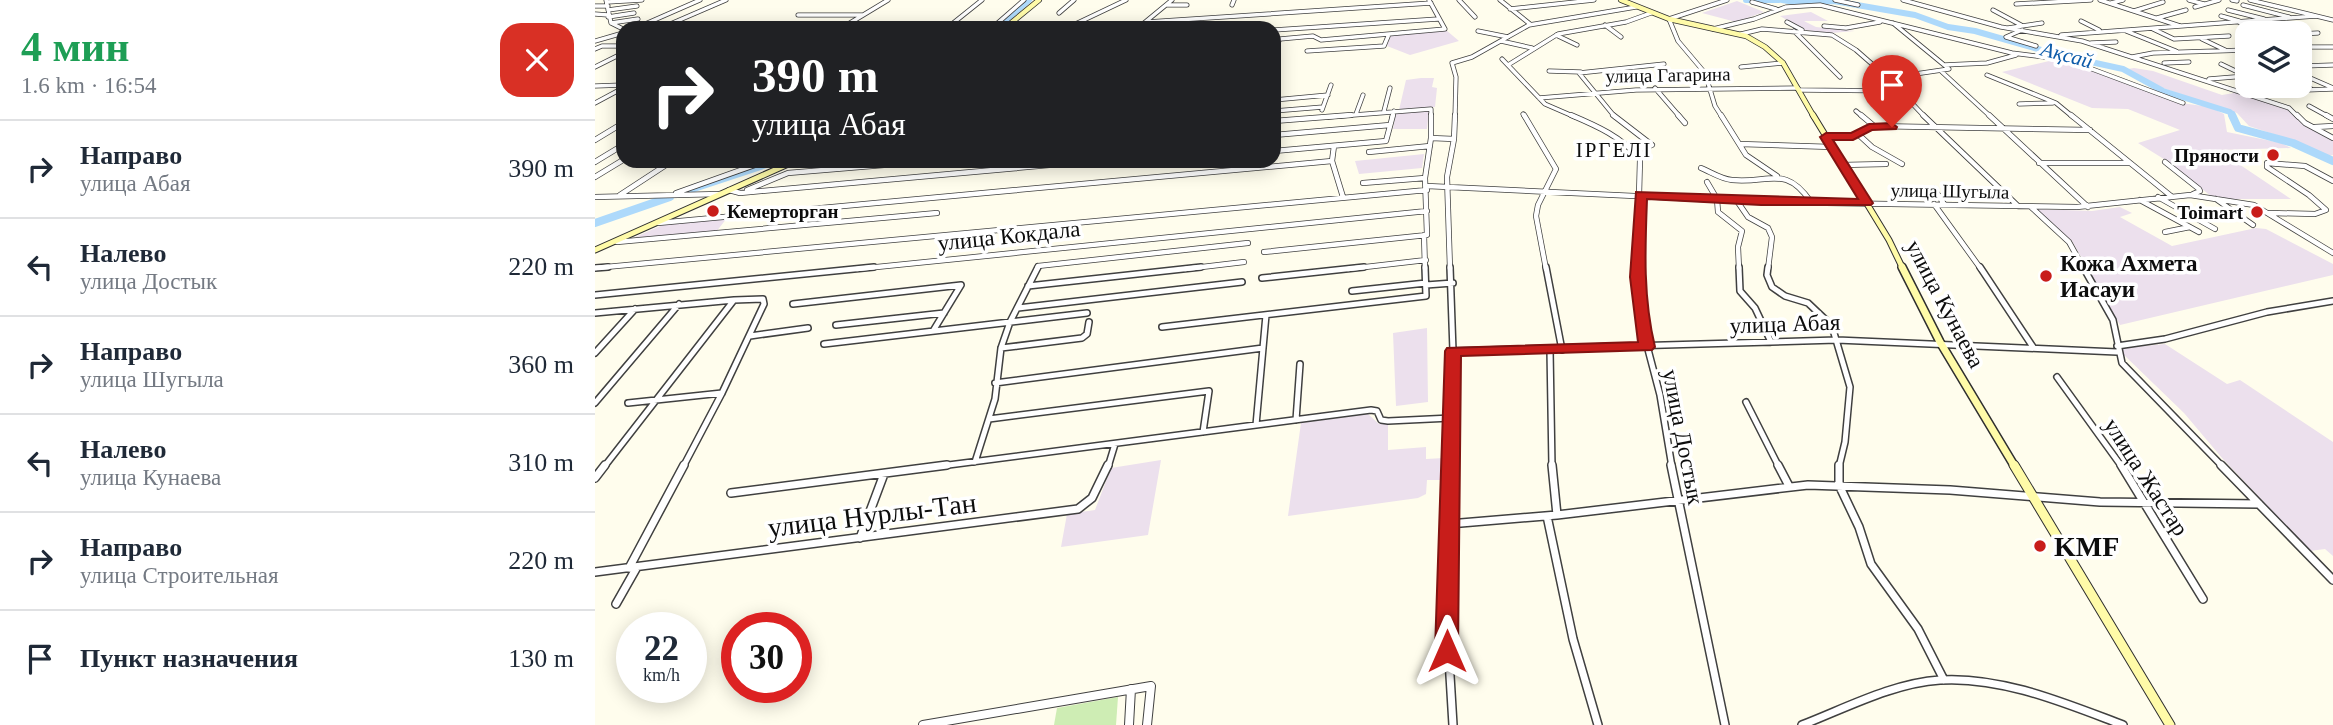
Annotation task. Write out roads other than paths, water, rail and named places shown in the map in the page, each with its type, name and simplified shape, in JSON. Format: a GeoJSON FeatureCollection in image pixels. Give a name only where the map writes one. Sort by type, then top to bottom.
{"type":"FeatureCollection","features":[{"type":"Feature","properties":{"kind":"main road"},"geometry":{"type":"LineString","coordinates":[[1013,21],[1039,0]]}},
{"type":"Feature","properties":{"kind":"main road","name":"улица Кунаева"},"geometry":{"type":"LineString","coordinates":[[1621,0],[1669,19],[1742,33],[1765,47],[1783,63],[1889,240],[1941,342],[2172,725]]}},
{"type":"Feature","properties":{"kind":"main road"},"geometry":{"type":"LineString","coordinates":[[595,250],[779,168]]}},
{"type":"Feature","properties":{"kind":"street"},"geometry":{"type":"LineString","coordinates":[[595,14],[607,8],[642,0]]}},
{"type":"Feature","properties":{"kind":"street"},"geometry":{"type":"LineString","coordinates":[[676,0],[677,10]]}},
{"type":"Feature","properties":{"kind":"street"},"geometry":{"type":"LineString","coordinates":[[652,21],[700,0]]}},
{"type":"Feature","properties":{"kind":"street"},"geometry":{"type":"LineString","coordinates":[[677,21],[726,0]]}},
{"type":"Feature","properties":{"kind":"street"},"geometry":{"type":"LineString","coordinates":[[853,21],[888,0]]}},
{"type":"Feature","properties":{"kind":"street"},"geometry":{"type":"LineString","coordinates":[[956,21],[982,0]]}},
{"type":"Feature","properties":{"kind":"street"},"geometry":{"type":"LineString","coordinates":[[1000,21],[1024,0]]}},
{"type":"Feature","properties":{"kind":"street"},"geometry":{"type":"LineString","coordinates":[[1059,13],[1074,0]]}},
{"type":"Feature","properties":{"kind":"street"},"geometry":{"type":"LineString","coordinates":[[1082,21],[1126,0]]}},
{"type":"Feature","properties":{"kind":"street"},"geometry":{"type":"LineString","coordinates":[[1148,21],[1172,0]]}},
{"type":"Feature","properties":{"kind":"street"},"geometry":{"type":"LineString","coordinates":[[1368,0],[1370,6]]}},
{"type":"Feature","properties":{"kind":"street"},"geometry":{"type":"LineString","coordinates":[[1459,0],[1475,17]]}},
{"type":"Feature","properties":{"kind":"street"},"geometry":{"type":"LineString","coordinates":[[1500,0],[1530,24]]}},
{"type":"Feature","properties":{"kind":"street"},"geometry":{"type":"LineString","coordinates":[[1510,9],[1594,0]]}},
{"type":"Feature","properties":{"kind":"street"},"geometry":{"type":"LineString","coordinates":[[1727,0],[1669,19],[1678,41],[1705,73],[1715,106],[1749,158],[1777,176],[1798,184],[1811,202]]}},
{"type":"Feature","properties":{"kind":"street"},"geometry":{"type":"LineString","coordinates":[[1835,0],[1859,5]]}},
{"type":"Feature","properties":{"kind":"street"},"geometry":{"type":"LineString","coordinates":[[1903,0],[2008,28],[2088,43],[2235,89]]}},
{"type":"Feature","properties":{"kind":"street"},"geometry":{"type":"LineString","coordinates":[[2016,4],[2088,0]]}},
{"type":"Feature","properties":{"kind":"street"},"geometry":{"type":"LineString","coordinates":[[2100,0],[2183,27]]}},
{"type":"Feature","properties":{"kind":"street"},"geometry":{"type":"LineString","coordinates":[[2111,3],[2123,0]]}},
{"type":"Feature","properties":{"kind":"street"},"geometry":{"type":"LineString","coordinates":[[2189,0],[2204,4]]}},
{"type":"Feature","properties":{"kind":"street"},"geometry":{"type":"LineString","coordinates":[[2195,6],[2219,0]]}},
{"type":"Feature","properties":{"kind":"street"},"geometry":{"type":"LineString","coordinates":[[2250,0],[2333,20]]}},
{"type":"Feature","properties":{"kind":"street"},"geometry":{"type":"LineString","coordinates":[[1158,21],[1430,1],[1445,29],[1321,40],[1317,36],[1281,39]]}},
{"type":"Feature","properties":{"kind":"street"},"geometry":{"type":"LineString","coordinates":[[1752,2],[1776,9]]}},
{"type":"Feature","properties":{"kind":"street"},"geometry":{"type":"LineString","coordinates":[[2134,10],[2163,2]]}},
{"type":"Feature","properties":{"kind":"street"},"geometry":{"type":"LineString","coordinates":[[1713,29],[1776,9],[1820,3],[2015,55],[2068,60],[2183,103]]}},
{"type":"Feature","properties":{"kind":"street"},"geometry":{"type":"LineString","coordinates":[[1166,5],[1187,5]]}},
{"type":"Feature","properties":{"kind":"street"},"geometry":{"type":"LineString","coordinates":[[2243,5],[2296,19]]}},
{"type":"Feature","properties":{"kind":"street"},"geometry":{"type":"LineString","coordinates":[[595,6],[634,13]]}},
{"type":"Feature","properties":{"kind":"street"},"geometry":{"type":"LineString","coordinates":[[607,8],[637,6]]}},
{"type":"Feature","properties":{"kind":"street"},"geometry":{"type":"LineString","coordinates":[[1353,7],[1354,14]]}},
{"type":"Feature","properties":{"kind":"street"},"geometry":{"type":"LineString","coordinates":[[1453,725],[1447,651],[1453,351],[1448,185],[1454,139],[1456,77],[1452,63],[1472,57],[1530,24],[1636,7]]}},
{"type":"Feature","properties":{"kind":"street"},"geometry":{"type":"LineString","coordinates":[[607,8],[611,23],[616,26]]}},
{"type":"Feature","properties":{"kind":"street"},"geometry":{"type":"LineString","coordinates":[[1330,14],[1331,9]]}},
{"type":"Feature","properties":{"kind":"street"},"geometry":{"type":"LineString","coordinates":[[1993,10],[2021,25]]}},
{"type":"Feature","properties":{"kind":"street"},"geometry":{"type":"LineString","coordinates":[[2157,18],[2186,10]]}},
{"type":"Feature","properties":{"kind":"street"},"geometry":{"type":"LineString","coordinates":[[2228,10],[2270,21],[2316,16]]}},
{"type":"Feature","properties":{"kind":"street"},"geometry":{"type":"LineString","coordinates":[[1508,65],[1556,35],[1626,22],[1651,13]]}},
{"type":"Feature","properties":{"kind":"street"},"geometry":{"type":"LineString","coordinates":[[798,15],[863,15]]}},
{"type":"Feature","properties":{"kind":"street"},"geometry":{"type":"LineString","coordinates":[[2221,16],[2239,21]]}},
{"type":"Feature","properties":{"kind":"street"},"geometry":{"type":"LineString","coordinates":[[624,21],[638,19]]}},
{"type":"Feature","properties":{"kind":"street"},"geometry":{"type":"LineString","coordinates":[[1281,30],[1438,19]]}},
{"type":"Feature","properties":{"kind":"street"},"geometry":{"type":"LineString","coordinates":[[1825,26],[1846,28],[1883,21]]}},
{"type":"Feature","properties":{"kind":"street"},"geometry":{"type":"LineString","coordinates":[[2081,21],[2102,31]]}},
{"type":"Feature","properties":{"kind":"street"},"geometry":{"type":"LineString","coordinates":[[611,23],[616,22]]}},
{"type":"Feature","properties":{"kind":"street"},"geometry":{"type":"LineString","coordinates":[[1787,22],[1804,31]]}},
{"type":"Feature","properties":{"kind":"street"},"geometry":{"type":"LineString","coordinates":[[1738,23],[1742,33],[1762,29],[1804,31],[1832,35],[1850,45],[1888,78],[1898,91],[2018,206]]}},
{"type":"Feature","properties":{"kind":"street"},"geometry":{"type":"LineString","coordinates":[[1888,78],[1949,69],[1893,23]]}},
{"type":"Feature","properties":{"kind":"street"},"geometry":{"type":"LineString","coordinates":[[2008,28],[2042,23]]}},
{"type":"Feature","properties":{"kind":"street"},"geometry":{"type":"LineString","coordinates":[[2055,36],[2235,23]]}},
{"type":"Feature","properties":{"kind":"street"},"geometry":{"type":"LineString","coordinates":[[1605,25],[1621,37]]}},
{"type":"Feature","properties":{"kind":"street"},"geometry":{"type":"LineString","coordinates":[[2152,29],[2174,39],[2229,36]]}},
{"type":"Feature","properties":{"kind":"street"},"geometry":{"type":"LineString","coordinates":[[2021,30],[2006,37],[2036,46]]}},
{"type":"Feature","properties":{"kind":"street"},"geometry":{"type":"LineString","coordinates":[[2123,30],[2178,52]]}},
{"type":"Feature","properties":{"kind":"street"},"geometry":{"type":"LineString","coordinates":[[1478,31],[1508,37]]}},
{"type":"Feature","properties":{"kind":"street"},"geometry":{"type":"LineString","coordinates":[[1794,31],[1840,77]]}},
{"type":"Feature","properties":{"kind":"street"},"geometry":{"type":"LineString","coordinates":[[2312,33],[2318,33]]}},
{"type":"Feature","properties":{"kind":"street"},"geometry":{"type":"LineString","coordinates":[[595,41],[616,34]]}},
{"type":"Feature","properties":{"kind":"street"},"geometry":{"type":"LineString","coordinates":[[1307,51],[1384,46],[1389,34]]}},
{"type":"Feature","properties":{"kind":"street"},"geometry":{"type":"LineString","coordinates":[[1556,35],[1577,45]]}},
{"type":"Feature","properties":{"kind":"street"},"geometry":{"type":"LineString","coordinates":[[2200,38],[2227,51]]}},
{"type":"Feature","properties":{"kind":"street"},"geometry":{"type":"LineString","coordinates":[[1501,41],[1534,48]]}},
{"type":"Feature","properties":{"kind":"street"},"geometry":{"type":"LineString","coordinates":[[2088,43],[2116,42]]}},
{"type":"Feature","properties":{"kind":"street"},"geometry":{"type":"LineString","coordinates":[[595,49],[616,46]]}},
{"type":"Feature","properties":{"kind":"street"},"geometry":{"type":"LineString","coordinates":[[2312,47],[2333,47]]}},
{"type":"Feature","properties":{"kind":"street"},"geometry":{"type":"LineString","coordinates":[[2129,57],[2235,51]]}},
{"type":"Feature","properties":{"kind":"street"},"geometry":{"type":"LineString","coordinates":[[1944,65],[1987,63],[2015,55]]}},
{"type":"Feature","properties":{"kind":"street"},"geometry":{"type":"LineString","coordinates":[[595,67],[616,56]]}},
{"type":"Feature","properties":{"kind":"street"},"geometry":{"type":"LineString","coordinates":[[1502,59],[1539,98],[1561,112],[1606,130],[1634,151],[1652,145],[1610,113],[1579,76],[1581,72]]}},
{"type":"Feature","properties":{"kind":"street"},"geometry":{"type":"LineString","coordinates":[[2157,64],[2189,62]]}},
{"type":"Feature","properties":{"kind":"street"},"geometry":{"type":"LineString","coordinates":[[1741,67],[1783,63]]}},
{"type":"Feature","properties":{"kind":"street"},"geometry":{"type":"LineString","coordinates":[[1549,71],[1581,72],[1664,64]]}},
{"type":"Feature","properties":{"kind":"street"},"geometry":{"type":"LineString","coordinates":[[2203,79],[2246,76],[2221,64]]}},
{"type":"Feature","properties":{"kind":"street"},"geometry":{"type":"LineString","coordinates":[[2312,66],[2333,65]]}},
{"type":"Feature","properties":{"kind":"street"},"geometry":{"type":"LineString","coordinates":[[1941,72],[2088,207]]}},
{"type":"Feature","properties":{"kind":"street"},"geometry":{"type":"LineString","coordinates":[[1987,75],[2056,103],[2171,196]]}},
{"type":"Feature","properties":{"kind":"street"},"geometry":{"type":"LineString","coordinates":[[2312,79],[2333,88]]}},
{"type":"Feature","properties":{"kind":"street"},"geometry":{"type":"LineString","coordinates":[[1320,117],[1331,85]]}},
{"type":"Feature","properties":{"kind":"street"},"geometry":{"type":"LineString","coordinates":[[595,86],[616,87]]}},
{"type":"Feature","properties":{"kind":"street"},"geometry":{"type":"LineString","coordinates":[[1384,111],[1390,88]]}},
{"type":"Feature","properties":{"kind":"street"},"geometry":{"type":"LineString","coordinates":[[1655,88],[1661,100],[1677,111],[1685,123]]}},
{"type":"Feature","properties":{"kind":"street","name":"улица Гагарина"},"geometry":{"type":"LineString","coordinates":[[1539,98],[1593,91],[1655,88],[1898,91]]}},
{"type":"Feature","properties":{"kind":"street"},"geometry":{"type":"LineString","coordinates":[[2313,90],[2333,88]]}},
{"type":"Feature","properties":{"kind":"street"},"geometry":{"type":"LineString","coordinates":[[597,101],[616,91]]}},
{"type":"Feature","properties":{"kind":"street"},"geometry":{"type":"LineString","coordinates":[[1281,99],[1328,95]]}},
{"type":"Feature","properties":{"kind":"street"},"geometry":{"type":"LineString","coordinates":[[1356,114],[1363,95]]}},
{"type":"Feature","properties":{"kind":"street"},"geometry":{"type":"LineString","coordinates":[[2260,98],[2295,111],[2302,120],[2333,138]]}},
{"type":"Feature","properties":{"kind":"street"},"geometry":{"type":"LineString","coordinates":[[2019,104],[2056,103]]}},
{"type":"Feature","properties":{"kind":"street"},"geometry":{"type":"LineString","coordinates":[[2309,106],[2333,119]]}},
{"type":"Feature","properties":{"kind":"street"},"geometry":{"type":"LineString","coordinates":[[1281,110],[1323,107]]}},
{"type":"Feature","properties":{"kind":"street"},"geometry":{"type":"LineString","coordinates":[[1162,327],[1426,296],[1425,178],[1431,138],[1431,109],[1281,120]]}},
{"type":"Feature","properties":{"kind":"street"},"geometry":{"type":"LineString","coordinates":[[1281,150],[1386,141],[1394,111]]}},
{"type":"Feature","properties":{"kind":"street"},"geometry":{"type":"LineString","coordinates":[[1856,111],[1874,126]]}},
{"type":"Feature","properties":{"kind":"street"},"geometry":{"type":"LineString","coordinates":[[1523,114],[1555,164],[1555,174],[1538,205],[1536,216],[1562,350]]}},
{"type":"Feature","properties":{"kind":"street"},"geometry":{"type":"LineString","coordinates":[[1281,134],[1390,125]]}},
{"type":"Feature","properties":{"kind":"street"},"geometry":{"type":"LineString","coordinates":[[1826,137],[1859,135],[1874,126],[2090,130]]}},
{"type":"Feature","properties":{"kind":"street"},"geometry":{"type":"LineString","coordinates":[[2314,127],[2333,126]]}},
{"type":"Feature","properties":{"kind":"street"},"geometry":{"type":"LineString","coordinates":[[595,139],[616,127]]}},
{"type":"Feature","properties":{"kind":"street"},"geometry":{"type":"LineString","coordinates":[[1859,135],[1872,148],[1902,164]]}},
{"type":"Feature","properties":{"kind":"street"},"geometry":{"type":"LineString","coordinates":[[1431,138],[1454,139]]}},
{"type":"Feature","properties":{"kind":"street"},"geometry":{"type":"LineString","coordinates":[[1740,144],[1832,147]]}},
{"type":"Feature","properties":{"kind":"street"},"geometry":{"type":"LineString","coordinates":[[1334,146],[1332,161],[1343,197]]}},
{"type":"Feature","properties":{"kind":"street"},"geometry":{"type":"LineString","coordinates":[[1369,152],[1430,146]]}},
{"type":"Feature","properties":{"kind":"street"},"geometry":{"type":"LineString","coordinates":[[595,162],[616,149]]}},
{"type":"Feature","properties":{"kind":"street","name":"улица Достык"},"geometry":{"type":"LineString","coordinates":[[1634,151],[1640,164],[1637,277],[1640,319],[1667,431],[1677,500],[1725,725]]}},
{"type":"Feature","properties":{"kind":"street"},"geometry":{"type":"LineString","coordinates":[[1281,166],[1332,161]]}},
{"type":"Feature","properties":{"kind":"street"},"geometry":{"type":"LineString","coordinates":[[2165,162],[2200,189],[2190,195]]}},
{"type":"Feature","properties":{"kind":"street"},"geometry":{"type":"LineString","coordinates":[[2039,163],[2130,163]]}},
{"type":"Feature","properties":{"kind":"street"},"geometry":{"type":"LineString","coordinates":[[2267,213],[2315,214],[2326,211],[2309,195],[2267,167],[2267,163],[2305,166],[2333,181]]}},
{"type":"Feature","properties":{"kind":"street"},"geometry":{"type":"LineString","coordinates":[[595,177],[616,164]]}},
{"type":"Feature","properties":{"kind":"street"},"geometry":{"type":"LineString","coordinates":[[1842,165],[1886,164]]}},
{"type":"Feature","properties":{"kind":"street"},"geometry":{"type":"LineString","coordinates":[[618,196],[661,168]]}},
{"type":"Feature","properties":{"kind":"street"},"geometry":{"type":"LineString","coordinates":[[673,195],[747,168]]}},
{"type":"Feature","properties":{"kind":"street"},"geometry":{"type":"LineString","coordinates":[[740,193],[788,173],[848,168]]}},
{"type":"Feature","properties":{"kind":"street"},"geometry":{"type":"LineString","coordinates":[[729,190],[740,193],[1017,168]]}},
{"type":"Feature","properties":{"kind":"street"},"geometry":{"type":"LineString","coordinates":[[658,223],[1256,168]]}},
{"type":"Feature","properties":{"kind":"street"},"geometry":{"type":"LineString","coordinates":[[1701,168],[1733,180],[1777,176]]}},
{"type":"Feature","properties":{"kind":"street"},"geometry":{"type":"LineString","coordinates":[[1363,183],[1425,178]]}},
{"type":"Feature","properties":{"kind":"street"},"geometry":{"type":"LineString","coordinates":[[1707,182],[1717,199],[1718,212],[1742,231],[1738,247],[1740,291],[1755,308],[1771,342]]}},
{"type":"Feature","properties":{"kind":"street","name":"улица Шугыла"},"geometry":{"type":"LineString","coordinates":[[595,268],[1448,185],[1737,201],[2088,207],[2190,195],[2248,204],[2333,253]]}},
{"type":"Feature","properties":{"kind":"street"},"geometry":{"type":"LineString","coordinates":[[1934,189],[1944,204]]}},
{"type":"Feature","properties":{"kind":"street"},"geometry":{"type":"LineString","coordinates":[[595,197],[720,194]]}},
{"type":"Feature","properties":{"kind":"street"},"geometry":{"type":"LineString","coordinates":[[2158,197],[2215,229]]}},
{"type":"Feature","properties":{"kind":"street"},"geometry":{"type":"LineString","coordinates":[[2216,199],[2253,225]]}},
{"type":"Feature","properties":{"kind":"street"},"geometry":{"type":"LineString","coordinates":[[2140,200],[2199,232]]}},
{"type":"Feature","properties":{"kind":"street"},"geometry":{"type":"LineString","coordinates":[[1737,201],[1748,217],[1768,228],[1772,237],[1767,275],[1772,287],[1814,307],[1827,321],[1837,340],[1850,387],[1845,442],[1839,466],[1839,485],[1859,527],[1871,564],[1918,629],[1944,680]]}},
{"type":"Feature","properties":{"kind":"street"},"geometry":{"type":"LineString","coordinates":[[1934,204],[1990,281],[2033,347]]}},
{"type":"Feature","properties":{"kind":"street"},"geometry":{"type":"LineString","coordinates":[[2031,206],[2069,242],[2113,320],[2122,363],[2333,580]]}},
{"type":"Feature","properties":{"kind":"street","name":"улица Кокдала"},"geometry":{"type":"LineString","coordinates":[[595,295],[1427,211]]}},
{"type":"Feature","properties":{"kind":"street"},"geometry":{"type":"LineString","coordinates":[[614,242],[937,213]]}},
{"type":"Feature","properties":{"kind":"street"},"geometry":{"type":"LineString","coordinates":[[2165,232],[2190,227]]}},
{"type":"Feature","properties":{"kind":"street"},"geometry":{"type":"LineString","coordinates":[[1226,233],[1227,245]]}},
{"type":"Feature","properties":{"kind":"street"},"geometry":{"type":"LineString","coordinates":[[1264,252],[1424,236]]}},
{"type":"Feature","properties":{"kind":"street"},"geometry":{"type":"LineString","coordinates":[[975,462],[995,399],[1001,348],[1010,322],[1038,266],[1248,243]]}},
{"type":"Feature","properties":{"kind":"street"},"geometry":{"type":"LineString","coordinates":[[1262,278],[1426,260]]}},
{"type":"Feature","properties":{"kind":"street"},"geometry":{"type":"LineString","coordinates":[[1027,286],[1244,262]]}},
{"type":"Feature","properties":{"kind":"street"},"geometry":{"type":"LineString","coordinates":[[1018,307],[1242,282]]}},
{"type":"Feature","properties":{"kind":"street"},"geometry":{"type":"LineString","coordinates":[[1352,291],[1453,284]]}},
{"type":"Feature","properties":{"kind":"street"},"geometry":{"type":"LineString","coordinates":[[793,304],[961,285],[933,331]]}},
{"type":"Feature","properties":{"kind":"street"},"geometry":{"type":"LineString","coordinates":[[595,313],[734,300],[763,299],[764,304],[616,604]]}},
{"type":"Feature","properties":{"kind":"street"},"geometry":{"type":"LineString","coordinates":[[595,478],[734,300]]}},
{"type":"Feature","properties":{"kind":"street","name":"улица Абая"},"geometry":{"type":"LineString","coordinates":[[1453,351],[1562,350],[1837,340],[2117,349],[2267,312],[2333,301]]}},
{"type":"Feature","properties":{"kind":"street"},"geometry":{"type":"LineString","coordinates":[[595,403],[679,304]]}},
{"type":"Feature","properties":{"kind":"street"},"geometry":{"type":"LineString","coordinates":[[595,354],[636,309]]}},
{"type":"Feature","properties":{"kind":"street"},"geometry":{"type":"LineString","coordinates":[[836,325],[944,313]]}},
{"type":"Feature","properties":{"kind":"street"},"geometry":{"type":"LineString","coordinates":[[824,344],[1087,313]]}},
{"type":"Feature","properties":{"kind":"street"},"geometry":{"type":"LineString","coordinates":[[1256,425],[1266,315]]}},
{"type":"Feature","properties":{"kind":"street"},"geometry":{"type":"LineString","coordinates":[[1001,348],[1082,338],[1087,334],[1089,322]]}},
{"type":"Feature","properties":{"kind":"street"},"geometry":{"type":"LineString","coordinates":[[750,336],[808,328]]}},
{"type":"Feature","properties":{"kind":"street"},"geometry":{"type":"LineString","coordinates":[[995,383],[1263,348]]}},
{"type":"Feature","properties":{"kind":"street"},"geometry":{"type":"LineString","coordinates":[[1550,350],[1552,472],[1557,515]]}},
{"type":"Feature","properties":{"kind":"street"},"geometry":{"type":"LineString","coordinates":[[1296,420],[1300,364]]}},
{"type":"Feature","properties":{"kind":"street","name":"улица Жастар"},"geometry":{"type":"LineString","coordinates":[[2057,377],[2121,465],[2203,599]]}},
{"type":"Feature","properties":{"kind":"street"},"geometry":{"type":"LineString","coordinates":[[989,419],[1209,391],[1203,432]]}},
{"type":"Feature","properties":{"kind":"street"},"geometry":{"type":"LineString","coordinates":[[628,403],[722,393]]}},
{"type":"Feature","properties":{"kind":"street"},"geometry":{"type":"LineString","coordinates":[[1746,402],[1789,486]]}},
{"type":"Feature","properties":{"kind":"street"},"geometry":{"type":"LineString","coordinates":[[731,493],[1371,410],[1377,411],[1381,420],[1388,421],[1451,418]]}},
{"type":"Feature","properties":{"kind":"street","name":"улица Нурлы-Тан"},"geometry":{"type":"LineString","coordinates":[[595,572],[1078,509],[1087,506],[1094,497],[1115,444]]}},
{"type":"Feature","properties":{"kind":"street"},"geometry":{"type":"LineString","coordinates":[[860,538],[884,474]]}},
{"type":"Feature","properties":{"kind":"street"},"geometry":{"type":"LineString","coordinates":[[1449,524],[1557,515],[1789,486],[1839,485],[2143,503],[2259,504]]}},
{"type":"Feature","properties":{"kind":"street"},"geometry":{"type":"LineString","coordinates":[[1547,516],[1573,639],[1598,725]]}},
{"type":"Feature","properties":{"kind":"street"},"geometry":{"type":"LineString","coordinates":[[1802,725],[1912,685],[1944,680],[2015,691],[2123,725]]}},
{"type":"Feature","properties":{"kind":"street"},"geometry":{"type":"LineString","coordinates":[[923,725],[1151,686],[1147,725]]}},
{"type":"Feature","properties":{"kind":"street"},"geometry":{"type":"LineString","coordinates":[[1129,725],[1131,689]]}},
{"type":"Feature","properties":{"kind":"waterway"},"geometry":{"type":"LineString","coordinates":[[1005,21],[1029,0]]}},
{"type":"Feature","properties":{"kind":"waterway","name":"Ақсай"},"geometry":{"type":"LineString","coordinates":[[1746,0],[1779,0]]}},
{"type":"Feature","properties":{"kind":"waterway","name":"Ақсай"},"geometry":{"type":"LineString","coordinates":[[1782,0],[1802,3],[1834,1],[1915,15],[1948,27],[1975,31],[2059,55],[2123,69],[2163,91],[2230,112],[2232,117]]}},
{"type":"Feature","properties":{"kind":"waterway","name":"Ақсай"},"geometry":{"type":"LineString","coordinates":[[2232,115],[2238,128],[2293,143],[2333,161]]}},
{"type":"Feature","properties":{"kind":"waterway"},"geometry":{"type":"LineString","coordinates":[[691,189],[754,168]]}},
{"type":"Feature","properties":{"kind":"waterway"},"geometry":{"type":"LineString","coordinates":[[595,223],[670,197]]}},
{"type":"Feature","properties":{"kind":"place","name":"Пряности"},"geometry":{"type":"Point","coordinates":[2273,155]}},
{"type":"Feature","properties":{"kind":"place","name":"Кемерторган"},"geometry":{"type":"Point","coordinates":[713,211]}},
{"type":"Feature","properties":{"kind":"place","name":"Toimart"},"geometry":{"type":"Point","coordinates":[2257,212]}},
{"type":"Feature","properties":{"kind":"place","name":"Кожа Ахмета Иасауи"},"geometry":{"type":"Point","coordinates":[2046,276]}},
{"type":"Feature","properties":{"kind":"place","name":"KMF"},"geometry":{"type":"Point","coordinates":[2040,546]}},
{"type":"Feature","properties":{"kind":"district","name":"ІРГЕЛІ"},"geometry":{"type":"Point","coordinates":[1614,150]}}]}
